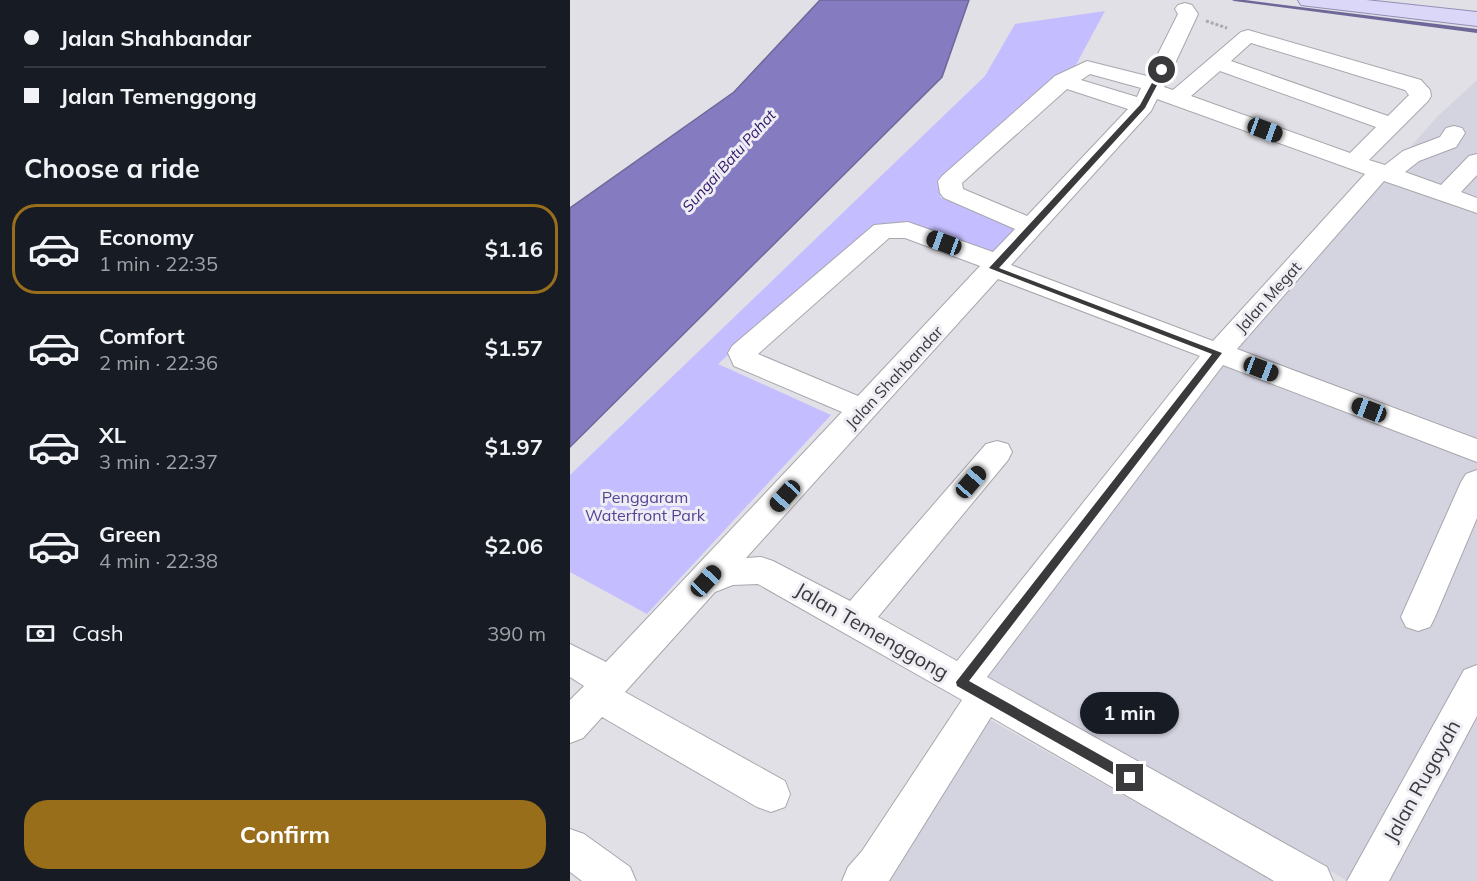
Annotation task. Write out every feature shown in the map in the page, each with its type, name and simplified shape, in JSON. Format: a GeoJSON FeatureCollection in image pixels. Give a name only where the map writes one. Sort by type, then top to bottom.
{"type":"FeatureCollection","features":[{"type":"Feature","properties":{"kind":"main road"},"geometry":{"type":"LineString","coordinates":[[1309,0],[1477,19]]}},
{"type":"Feature","properties":{"kind":"main road"},"geometry":{"type":"LineString","coordinates":[[1406,0],[1477,9]]}},
{"type":"Feature","properties":{"kind":"street","name":"Jalan Shahbandar"},"geometry":{"type":"LineString","coordinates":[[570,726],[1157,95],[1187,11]]}},
{"type":"Feature","properties":{"kind":"street"},"geometry":{"type":"LineString","coordinates":[[1157,95],[1216,63],[1248,36],[1413,86],[1419,90],[1420,96],[1390,124],[1374,169]]}},
{"type":"Feature","properties":{"kind":"street"},"geometry":{"type":"LineString","coordinates":[[1216,63],[1390,124]]}},
{"type":"Feature","properties":{"kind":"street"},"geometry":{"type":"LineString","coordinates":[[1032,227],[952,193],[950,181],[1063,81],[1157,95],[1477,206]]}},
{"type":"Feature","properties":{"kind":"street"},"geometry":{"type":"LineString","coordinates":[[1374,169],[1448,142],[1454,133]]}},
{"type":"Feature","properties":{"kind":"street"},"geometry":{"type":"LineString","coordinates":[[1445,195],[1477,161]]}},
{"type":"Feature","properties":{"kind":"street","name":"Jalan Megat"},"geometry":{"type":"LineString","coordinates":[[862,881],[876,865],[973,689],[1218,353],[1374,169]]}},
{"type":"Feature","properties":{"kind":"street"},"geometry":{"type":"LineString","coordinates":[[864,410],[744,359],[742,353],[874,236],[883,230],[908,230],[1218,353],[1477,451]]}},
{"type":"Feature","properties":{"kind":"street"},"geometry":{"type":"LineString","coordinates":[[854,621],[998,452]]}},
{"type":"Feature","properties":{"kind":"street"},"geometry":{"type":"LineString","coordinates":[[1418,617],[1477,482]]}},
{"type":"Feature","properties":{"kind":"street","name":"Jalan Temenggong"},"geometry":{"type":"LineString","coordinates":[[706,581],[732,572],[761,570],[1313,881]]}},
{"type":"Feature","properties":{"kind":"street"},"geometry":{"type":"LineString","coordinates":[[570,659],[604,690],[771,794]]}},
{"type":"Feature","properties":{"kind":"street","name":"Jalan Rugayah"},"geometry":{"type":"LineString","coordinates":[[1367,881],[1477,681]]}},
{"type":"Feature","properties":{"kind":"street"},"geometry":{"type":"LineString","coordinates":[[570,848],[616,881]]}},
{"type":"Feature","properties":{"kind":"path"},"geometry":{"type":"LineString","coordinates":[[1187,11],[1248,36]]}},
{"type":"Feature","properties":{"kind":"shaded area"},"geometry":{"type":"Polygon","coordinates":[[[1477,80],[1477,881],[1348,881],[982,673],[1232,347],[1437,117],[1477,80]]]}},
{"type":"Feature","properties":{"kind":"shaded area"},"geometry":{"type":"Polygon","coordinates":[[[985,717],[1274,881],[880,881],[985,717]]]}},
{"type":"Feature","properties":{"kind":"green space","name":"Penggaram Waterfront Park"},"geometry":{"type":"Polygon","coordinates":[[[1105,11],[1071,74],[950,176],[940,197],[1020,228],[991,258],[908,225],[867,230],[718,364],[831,415],[647,614],[570,572],[570,475],[985,76],[1015,24],[1105,11]]]}},
{"type":"Feature","properties":{"kind":"water","name":"Sungai Batu Pahat"},"geometry":{"type":"Polygon","coordinates":[[[820,0],[969,0],[942,77],[570,447],[570,208],[734,92],[820,0]]]}},
{"type":"Feature","properties":{"kind":"waterway"},"geometry":{"type":"LineString","coordinates":[[1234,0],[1477,31]]}},
{"type":"Feature","properties":{"kind":"route"},"geometry":{"type":"LineString","coordinates":[[1130,778],[962,682],[1218,353],[994,268],[1143,106],[1162,70]]}}]}
